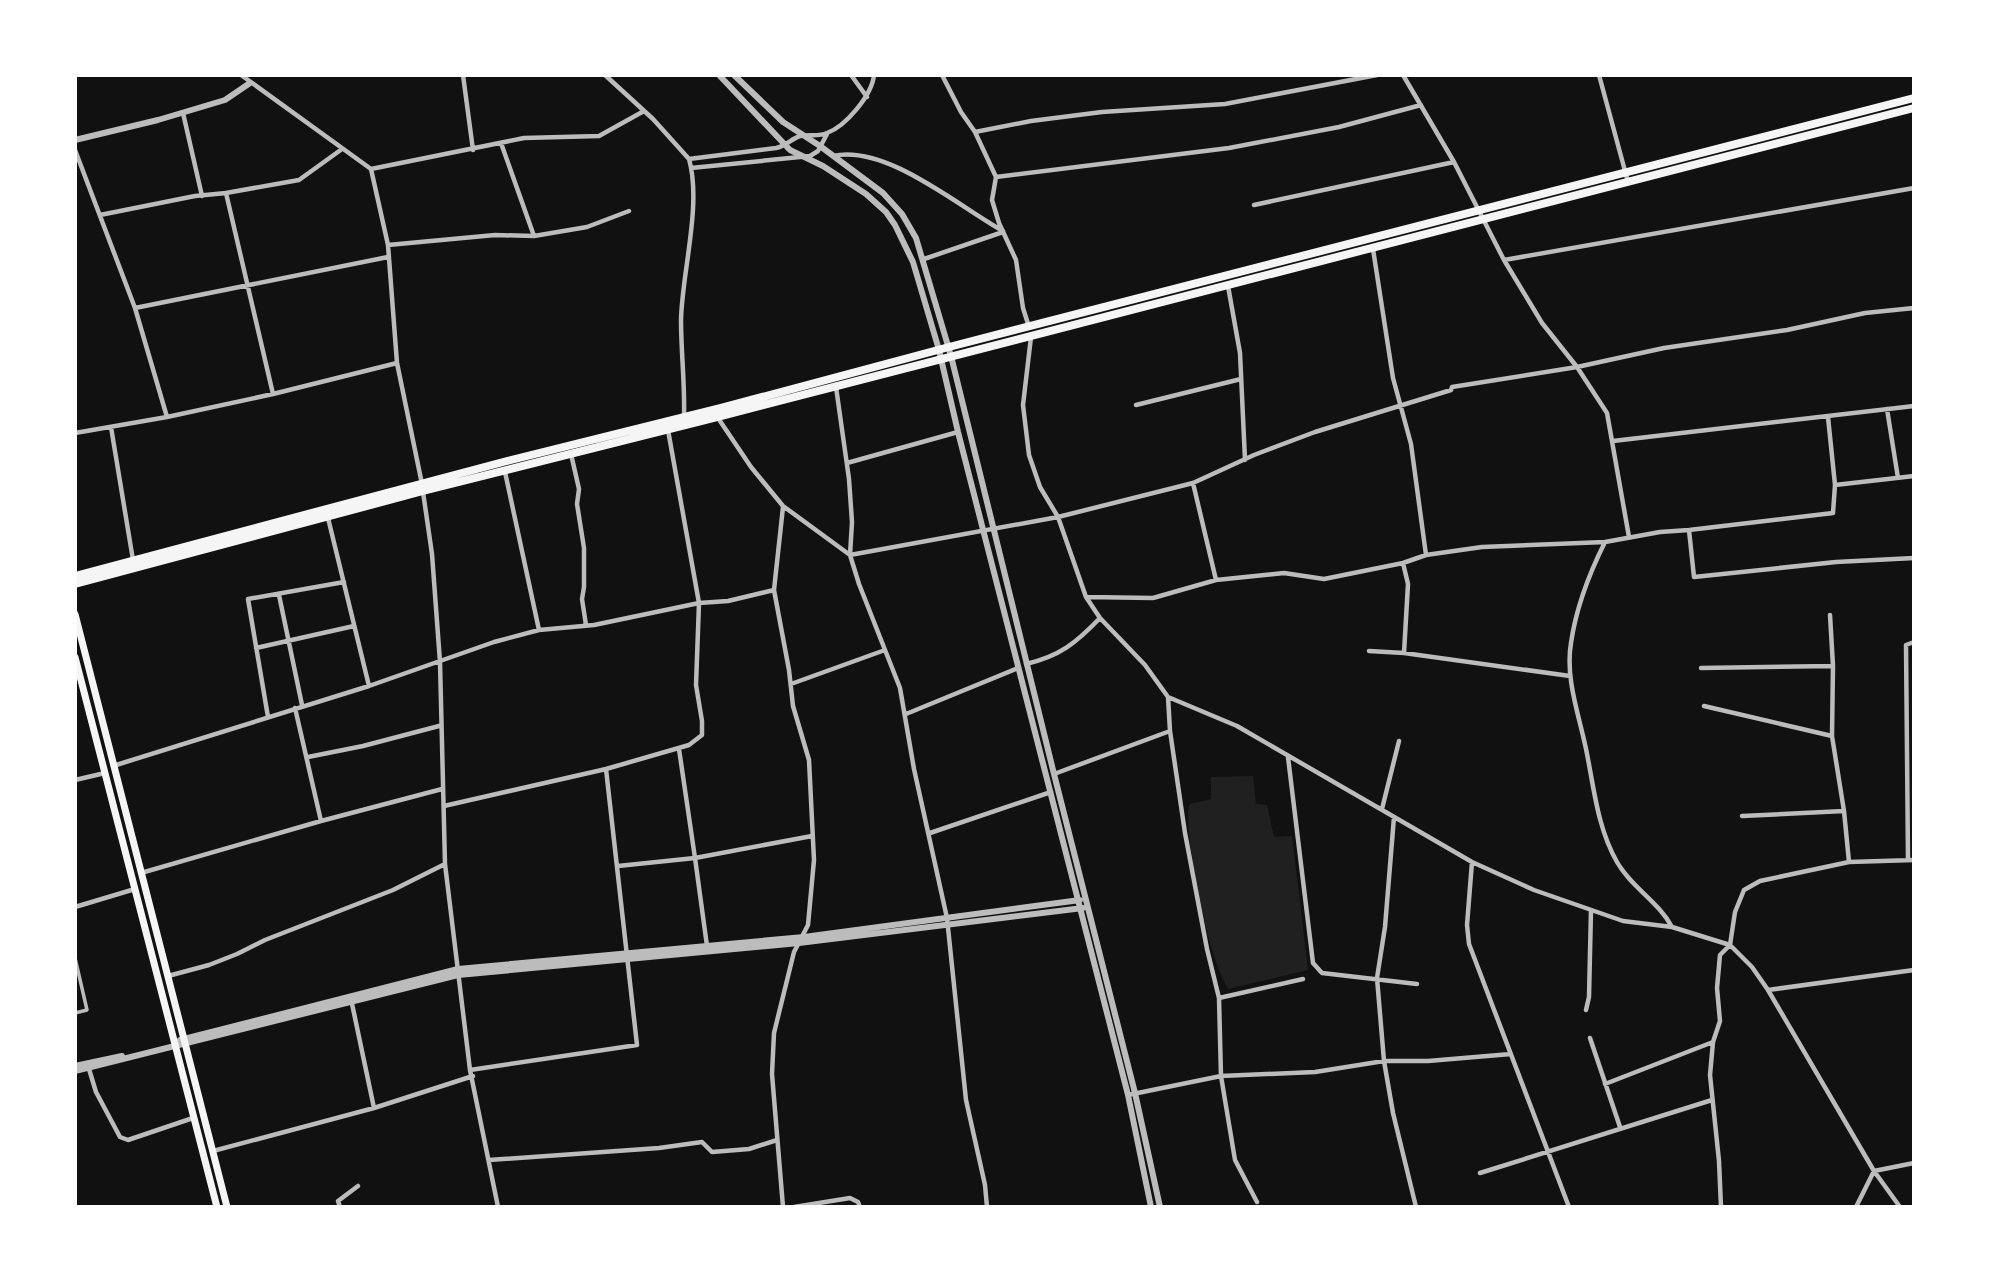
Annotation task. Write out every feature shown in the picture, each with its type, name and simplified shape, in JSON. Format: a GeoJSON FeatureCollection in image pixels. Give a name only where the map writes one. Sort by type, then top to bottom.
{"type":"FeatureCollection","features":[{"type":"Feature","properties":{"kind":"main road"},"geometry":{"type":"LineString","coordinates":[[1626,178],[1914,99]]}},
{"type":"Feature","properties":{"kind":"main road"},"geometry":{"type":"LineString","coordinates":[[75,584],[328,518],[423,487],[505,472],[836,387],[950,351],[1626,178],[1914,108]]}},
{"type":"Feature","properties":{"kind":"main road"},"geometry":{"type":"LineString","coordinates":[[1030,331],[1373,248],[1482,215]]}},
{"type":"Feature","properties":{"kind":"main road"},"geometry":{"type":"LineString","coordinates":[[75,576],[940,354]]}},
{"type":"Feature","properties":{"kind":"main road"},"geometry":{"type":"LineString","coordinates":[[75,614],[227,1207]]}},
{"type":"Feature","properties":{"kind":"main road"},"geometry":{"type":"LineString","coordinates":[[76,660],[217,1207]]}},
{"type":"Feature","properties":{"kind":"street"},"geometry":{"type":"LineString","coordinates":[[241,75],[371,169],[388,245],[397,363],[423,487],[432,554],[439,662],[445,864],[471,1073],[498,1207]]}},
{"type":"Feature","properties":{"kind":"street"},"geometry":{"type":"LineString","coordinates":[[463,75],[473,150]]}},
{"type":"Feature","properties":{"kind":"street"},"geometry":{"type":"LineString","coordinates":[[605,75],[644,111],[689,159],[691,218],[681,319],[684,418]]}},
{"type":"Feature","properties":{"kind":"street"},"geometry":{"type":"LineString","coordinates":[[719,75],[786,145],[866,194],[891,219],[904,239],[940,354],[984,531],[1054,774],[1081,899]]}},
{"type":"Feature","properties":{"kind":"street"},"geometry":{"type":"LineString","coordinates":[[734,75],[764,106],[873,185],[892,203],[909,226],[924,259],[950,351],[993,529],[1051,792],[1084,908],[1160,1207]]}},
{"type":"Feature","properties":{"kind":"street"},"geometry":{"type":"LineString","coordinates":[[851,75],[867,97]]}},
{"type":"Feature","properties":{"kind":"street"},"geometry":{"type":"LineString","coordinates":[[689,159],[786,145],[803,136],[827,133],[840,126],[867,97],[873,86],[874,75]]}},
{"type":"Feature","properties":{"kind":"street"},"geometry":{"type":"LineString","coordinates":[[942,75],[975,132],[996,177],[992,200],[1016,260],[1023,308],[1030,331],[1023,405],[1029,455],[1040,487],[1058,517],[1086,597],[1100,618],[1145,665],[1168,697],[1237,726],[1472,862],[1534,890],[1623,921],[1672,927],[1730,945],[1752,967],[1768,990],[1874,1171],[1900,1207]]}},
{"type":"Feature","properties":{"kind":"street"},"geometry":{"type":"LineString","coordinates":[[975,132],[1031,121],[1102,112],[1225,104],[1377,75]]}},
{"type":"Feature","properties":{"kind":"street"},"geometry":{"type":"LineString","coordinates":[[1403,75],[1454,162],[1504,260],[1542,323],[1577,367],[1607,412],[1629,537]]}},
{"type":"Feature","properties":{"kind":"street"},"geometry":{"type":"LineString","coordinates":[[1599,75],[1626,178]]}},
{"type":"Feature","properties":{"kind":"street"},"geometry":{"type":"LineString","coordinates":[[75,140],[225,100],[250,83]]}},
{"type":"Feature","properties":{"kind":"street"},"geometry":{"type":"LineString","coordinates":[[996,177],[1228,148],[1339,128],[1421,105]]}},
{"type":"Feature","properties":{"kind":"street"},"geometry":{"type":"LineString","coordinates":[[371,169],[524,138],[599,136],[644,111]]}},
{"type":"Feature","properties":{"kind":"street"},"geometry":{"type":"LineString","coordinates":[[183,113],[202,196]]}},
{"type":"Feature","properties":{"kind":"street"},"geometry":{"type":"LineString","coordinates":[[691,168],[815,154],[827,133]]}},
{"type":"Feature","properties":{"kind":"street"},"geometry":{"type":"LineString","coordinates":[[502,143],[534,236]]}},
{"type":"Feature","properties":{"kind":"street"},"geometry":{"type":"LineString","coordinates":[[100,215],[299,180],[342,149]]}},
{"type":"Feature","properties":{"kind":"street"},"geometry":{"type":"LineString","coordinates":[[75,150],[135,308],[167,417]]}},
{"type":"Feature","properties":{"kind":"street"},"geometry":{"type":"LineString","coordinates":[[832,156],[846,153],[863,155],[912,174],[1004,232]]}},
{"type":"Feature","properties":{"kind":"street"},"geometry":{"type":"LineString","coordinates":[[1254,205],[1454,162]]}},
{"type":"Feature","properties":{"kind":"street"},"geometry":{"type":"LineString","coordinates":[[1504,260],[1914,188]]}},
{"type":"Feature","properties":{"kind":"street"},"geometry":{"type":"LineString","coordinates":[[226,193],[273,394]]}},
{"type":"Feature","properties":{"kind":"street"},"geometry":{"type":"LineString","coordinates":[[388,245],[495,235],[534,236],[587,227],[629,212]]}},
{"type":"Feature","properties":{"kind":"street"},"geometry":{"type":"LineString","coordinates":[[924,259],[1004,232]]}},
{"type":"Feature","properties":{"kind":"street"},"geometry":{"type":"LineString","coordinates":[[1373,248],[1392,377],[1410,444],[1417,483],[1426,555]]}},
{"type":"Feature","properties":{"kind":"street"},"geometry":{"type":"LineString","coordinates":[[135,308],[388,257]]}},
{"type":"Feature","properties":{"kind":"street"},"geometry":{"type":"LineString","coordinates":[[1228,285],[1241,379],[1245,460]]}},
{"type":"Feature","properties":{"kind":"street"},"geometry":{"type":"LineString","coordinates":[[717,417],[751,467],[783,506],[850,555],[1058,517],[1193,482],[1315,432],[1401,407],[1451,390],[1452,387],[1577,367],[1664,348],[1787,330],[1865,313],[1914,308]]}},
{"type":"Feature","properties":{"kind":"street"},"geometry":{"type":"LineString","coordinates":[[75,433],[273,394],[397,363]]}},
{"type":"Feature","properties":{"kind":"street"},"geometry":{"type":"LineString","coordinates":[[1136,405],[1241,379]]}},
{"type":"Feature","properties":{"kind":"street"},"geometry":{"type":"LineString","coordinates":[[836,387],[852,522],[850,555],[901,688],[914,769],[948,921],[966,1100],[985,1185],[987,1207]]}},
{"type":"Feature","properties":{"kind":"street"},"geometry":{"type":"LineString","coordinates":[[1613,441],[1914,406]]}},
{"type":"Feature","properties":{"kind":"street"},"geometry":{"type":"LineString","coordinates":[[1887,409],[1898,478]]}},
{"type":"Feature","properties":{"kind":"street"},"geometry":{"type":"LineString","coordinates":[[1086,597],[1153,598],[1216,580],[1284,573],[1324,579],[1404,563],[1426,555],[1482,547],[1605,542],[1660,531],[1833,513],[1835,485],[1828,417]]}},
{"type":"Feature","properties":{"kind":"street"},"geometry":{"type":"LineString","coordinates":[[111,427],[133,561]]}},
{"type":"Feature","properties":{"kind":"street"},"geometry":{"type":"LineString","coordinates":[[444,806],[606,769],[679,749],[702,735],[696,685],[699,603],[668,430]]}},
{"type":"Feature","properties":{"kind":"street"},"geometry":{"type":"LineString","coordinates":[[847,463],[958,432]]}},
{"type":"Feature","properties":{"kind":"street"},"geometry":{"type":"LineString","coordinates":[[571,454],[579,489],[577,504],[584,548],[582,599],[586,625]]}},
{"type":"Feature","properties":{"kind":"street"},"geometry":{"type":"LineString","coordinates":[[505,472],[539,630]]}},
{"type":"Feature","properties":{"kind":"street"},"geometry":{"type":"LineString","coordinates":[[1835,485],[1914,475]]}},
{"type":"Feature","properties":{"kind":"street"},"geometry":{"type":"LineString","coordinates":[[1193,482],[1216,580]]}},
{"type":"Feature","properties":{"kind":"street"},"geometry":{"type":"LineString","coordinates":[[783,506],[774,590],[793,706],[809,760],[814,860],[807,925],[794,952],[774,1033],[772,1074],[783,1207]]}},
{"type":"Feature","properties":{"kind":"street"},"geometry":{"type":"LineString","coordinates":[[328,518],[369,686]]}},
{"type":"Feature","properties":{"kind":"street"},"geometry":{"type":"LineString","coordinates":[[1689,530],[1694,577],[1836,562],[1914,558]]}},
{"type":"Feature","properties":{"kind":"street"},"geometry":{"type":"LineString","coordinates":[[1605,542],[1586,583],[1570,644],[1570,676],[1602,829],[1617,862],[1628,877],[1664,912],[1672,927]]}},
{"type":"Feature","properties":{"kind":"street"},"geometry":{"type":"LineString","coordinates":[[1404,563],[1408,584],[1404,653]]}},
{"type":"Feature","properties":{"kind":"street"},"geometry":{"type":"LineString","coordinates":[[268,717],[248,599],[344,582]]}},
{"type":"Feature","properties":{"kind":"street"},"geometry":{"type":"LineString","coordinates":[[113,766],[369,686],[494,642],[539,630],[586,625],[699,603],[728,601],[774,590]]}},
{"type":"Feature","properties":{"kind":"street"},"geometry":{"type":"LineString","coordinates":[[279,595],[302,705]]}},
{"type":"Feature","properties":{"kind":"street"},"geometry":{"type":"LineString","coordinates":[[1830,615],[1833,666],[1832,736],[1849,862]]}},
{"type":"Feature","properties":{"kind":"street"},"geometry":{"type":"LineString","coordinates":[[906,715],[1023,666],[1055,656],[1078,641],[1100,618]]}},
{"type":"Feature","properties":{"kind":"street"},"geometry":{"type":"LineString","coordinates":[[256,648],[354,626]]}},
{"type":"Feature","properties":{"kind":"street"},"geometry":{"type":"LineString","coordinates":[[1721,1207],[1710,1076],[1713,1042],[1720,1021],[1717,988],[1720,956],[1730,945],[1735,912],[1744,890],[1759,881],[1849,862],[1911,860],[1906,645],[1914,642]]}},
{"type":"Feature","properties":{"kind":"street"},"geometry":{"type":"LineString","coordinates":[[790,684],[885,650]]}},
{"type":"Feature","properties":{"kind":"street"},"geometry":{"type":"LineString","coordinates":[[1369,651],[1404,653],[1570,676]]}},
{"type":"Feature","properties":{"kind":"street"},"geometry":{"type":"LineString","coordinates":[[1701,668],[1833,666]]}},
{"type":"Feature","properties":{"kind":"street"},"geometry":{"type":"LineString","coordinates":[[1907,671],[1914,670]]}},
{"type":"Feature","properties":{"kind":"street"},"geometry":{"type":"LineString","coordinates":[[1168,697],[1170,731],[1185,833],[1219,998],[1221,1076],[1235,1160],[1257,1202]]}},
{"type":"Feature","properties":{"kind":"street"},"geometry":{"type":"LineString","coordinates":[[1704,706],[1832,736]]}},
{"type":"Feature","properties":{"kind":"street"},"geometry":{"type":"LineString","coordinates":[[295,708],[321,821]]}},
{"type":"Feature","properties":{"kind":"street"},"geometry":{"type":"LineString","coordinates":[[307,757],[440,726]]}},
{"type":"Feature","properties":{"kind":"street"},"geometry":{"type":"LineString","coordinates":[[1054,774],[1170,731]]}},
{"type":"Feature","properties":{"kind":"street"},"geometry":{"type":"LineString","coordinates":[[1382,809],[1399,741]]}},
{"type":"Feature","properties":{"kind":"street"},"geometry":{"type":"LineString","coordinates":[[679,749],[707,946]]}},
{"type":"Feature","properties":{"kind":"street"},"geometry":{"type":"LineString","coordinates":[[1288,757],[1313,963],[1322,973],[1417,984]]}},
{"type":"Feature","properties":{"kind":"street"},"geometry":{"type":"LineString","coordinates":[[213,1151],[374,1108],[471,1073],[637,1045],[606,769]]}},
{"type":"Feature","properties":{"kind":"street"},"geometry":{"type":"LineString","coordinates":[[75,780],[105,773]]}},
{"type":"Feature","properties":{"kind":"street"},"geometry":{"type":"LineString","coordinates":[[141,873],[442,789]]}},
{"type":"Feature","properties":{"kind":"street"},"geometry":{"type":"LineString","coordinates":[[930,833],[1051,792]]}},
{"type":"Feature","properties":{"kind":"street"},"geometry":{"type":"LineString","coordinates":[[1742,816],[1844,811]]}},
{"type":"Feature","properties":{"kind":"street"},"geometry":{"type":"LineString","coordinates":[[1394,817],[1385,927],[1377,978],[1384,1061],[1393,1113],[1416,1207]]}},
{"type":"Feature","properties":{"kind":"street"},"geometry":{"type":"LineString","coordinates":[[618,866],[695,858],[812,836]]}},
{"type":"Feature","properties":{"kind":"street"},"geometry":{"type":"LineString","coordinates":[[1472,862],[1467,925],[1469,944],[1569,1207]]}},
{"type":"Feature","properties":{"kind":"street"},"geometry":{"type":"LineString","coordinates":[[167,976],[237,954],[265,940],[393,890],[445,864]]}},
{"type":"Feature","properties":{"kind":"street"},"geometry":{"type":"LineString","coordinates":[[75,907],[136,888]]}},
{"type":"Feature","properties":{"kind":"street"},"geometry":{"type":"LineString","coordinates":[[948,921],[1081,899]]}},
{"type":"Feature","properties":{"kind":"street"},"geometry":{"type":"LineString","coordinates":[[75,1066],[158,1048],[458,972],[801,940],[948,921],[1084,908]]}},
{"type":"Feature","properties":{"kind":"street"},"geometry":{"type":"LineString","coordinates":[[1586,1010],[1589,997],[1591,910]]}},
{"type":"Feature","properties":{"kind":"street"},"geometry":{"type":"LineString","coordinates":[[629,957],[707,946],[801,940]]}},
{"type":"Feature","properties":{"kind":"street"},"geometry":{"type":"LineString","coordinates":[[75,958],[88,1010],[75,1013]]}},
{"type":"Feature","properties":{"kind":"street"},"geometry":{"type":"LineString","coordinates":[[1768,990],[1914,970]]}},
{"type":"Feature","properties":{"kind":"street"},"geometry":{"type":"LineString","coordinates":[[1219,998],[1303,979]]}},
{"type":"Feature","properties":{"kind":"street"},"geometry":{"type":"LineString","coordinates":[[351,999],[374,1108]]}},
{"type":"Feature","properties":{"kind":"street"},"geometry":{"type":"LineString","coordinates":[[1590,1038],[1620,1127]]}},
{"type":"Feature","properties":{"kind":"street"},"geometry":{"type":"LineString","coordinates":[[1605,1084],[1713,1042]]}},
{"type":"Feature","properties":{"kind":"street"},"geometry":{"type":"LineString","coordinates":[[75,1071],[176,1043]]}},
{"type":"Feature","properties":{"kind":"street"},"geometry":{"type":"LineString","coordinates":[[1131,1094],[1221,1076],[1315,1072],[1384,1061],[1428,1061],[1511,1054]]}},
{"type":"Feature","properties":{"kind":"street"},"geometry":{"type":"LineString","coordinates":[[89,1069],[96,1092],[120,1137],[128,1140],[195,1118]]}},
{"type":"Feature","properties":{"kind":"street"},"geometry":{"type":"LineString","coordinates":[[1131,1094],[1151,1207]]}},
{"type":"Feature","properties":{"kind":"street"},"geometry":{"type":"LineString","coordinates":[[1480,1173],[1712,1100]]}},
{"type":"Feature","properties":{"kind":"street"},"geometry":{"type":"LineString","coordinates":[[489,1160],[659,1148],[702,1142],[712,1152],[749,1149],[777,1140]]}},
{"type":"Feature","properties":{"kind":"street"},"geometry":{"type":"LineString","coordinates":[[1874,1171],[1914,1163]]}},
{"type":"Feature","properties":{"kind":"street"},"geometry":{"type":"LineString","coordinates":[[1856,1207],[1874,1171]]}},
{"type":"Feature","properties":{"kind":"street"},"geometry":{"type":"LineString","coordinates":[[340,1207],[338,1201],[358,1186]]}},
{"type":"Feature","properties":{"kind":"street"},"geometry":{"type":"LineString","coordinates":[[794,1207],[850,1198],[858,1202],[860,1207]]}},
{"type":"Feature","properties":{"kind":"shaded area"},"geometry":{"type":"Polygon","coordinates":[[[1253,776],[1256,804],[1267,805],[1274,837],[1292,836],[1308,970],[1228,989],[1215,959],[1204,919],[1191,850],[1188,813],[1190,804],[1211,799],[1211,777],[1253,776]]]}}]}
